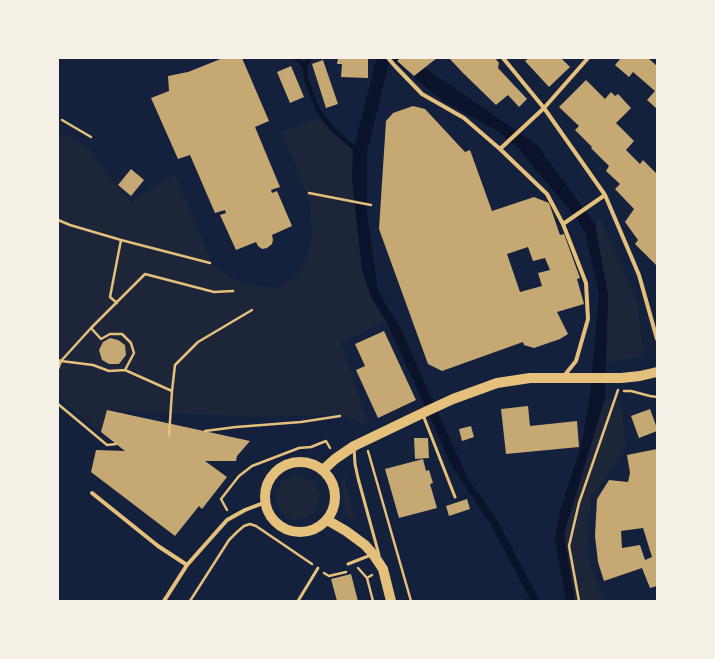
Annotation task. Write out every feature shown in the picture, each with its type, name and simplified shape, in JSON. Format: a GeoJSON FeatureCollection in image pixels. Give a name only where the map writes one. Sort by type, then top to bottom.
{"type":"FeatureCollection","features":[{"type":"Feature","properties":{"kind":"main road"},"geometry":{"type":"LineString","coordinates":[[323,470],[335,459],[354,446],[442,404],[497,383],[530,378],[616,378],[640,376],[657,372]]}},
{"type":"Feature","properties":{"kind":"main road"},"geometry":{"type":"LineString","coordinates":[[304,462],[323,470],[330,478],[334,488],[335,500],[333,510],[327,520],[308,532],[296,532],[285,529],[276,522],[269,513],[266,502],[266,491],[269,481],[283,466],[293,463],[304,462]]}},
{"type":"Feature","properties":{"kind":"main road"},"geometry":{"type":"LineString","coordinates":[[327,520],[346,531],[373,554],[383,569],[392,601]]}},
{"type":"Feature","properties":{"kind":"street"},"geometry":{"type":"LineString","coordinates":[[388,58],[422,94],[464,118],[500,149],[547,194],[563,224],[586,283],[588,319],[576,361],[563,377]]}},
{"type":"Feature","properties":{"kind":"street"},"geometry":{"type":"LineString","coordinates":[[503,58],[544,108],[605,195],[640,275],[657,339]]}},
{"type":"Feature","properties":{"kind":"street"},"geometry":{"type":"LineString","coordinates":[[500,149],[544,108],[588,58]]}},
{"type":"Feature","properties":{"kind":"street"},"geometry":{"type":"LineString","coordinates":[[563,224],[605,195]]}},
{"type":"Feature","properties":{"kind":"street"},"geometry":{"type":"LineString","coordinates":[[92,493],[158,546],[187,565]]}},
{"type":"Feature","properties":{"kind":"street"},"geometry":{"type":"LineString","coordinates":[[164,601],[187,565],[227,520],[266,502]]}},
{"type":"Feature","properties":{"kind":"lane"},"geometry":{"type":"LineString","coordinates":[[424,412],[455,497]]}},
{"type":"Feature","properties":{"kind":"lane"},"geometry":{"type":"LineString","coordinates":[[354,446],[355,464],[358,478],[383,569]]}},
{"type":"Feature","properties":{"kind":"lane"},"geometry":{"type":"LineString","coordinates":[[348,564],[373,554]]}},
{"type":"Feature","properties":{"kind":"lane"},"geometry":{"type":"LineString","coordinates":[[298,601],[318,568]]}},
{"type":"Feature","properties":{"kind":"path"},"geometry":{"type":"LineString","coordinates":[[62,120],[91,137]]}},
{"type":"Feature","properties":{"kind":"path"},"geometry":{"type":"LineString","coordinates":[[309,193],[371,205]]}},
{"type":"Feature","properties":{"kind":"path"},"geometry":{"type":"LineString","coordinates":[[58,220],[121,240],[210,262]]}},
{"type":"Feature","properties":{"kind":"path"},"geometry":{"type":"LineString","coordinates":[[117,303],[110,297],[121,240]]}},
{"type":"Feature","properties":{"kind":"path"},"geometry":{"type":"LineString","coordinates":[[58,369],[60,360],[146,274],[214,292],[233,292]]}},
{"type":"Feature","properties":{"kind":"path"},"geometry":{"type":"LineString","coordinates":[[169,436],[175,364],[198,342],[252,310]]}},
{"type":"Feature","properties":{"kind":"path"},"geometry":{"type":"LineString","coordinates":[[91,328],[101,339],[110,334],[122,334],[131,343],[134,353],[125,370]]}},
{"type":"Feature","properties":{"kind":"path"},"geometry":{"type":"LineString","coordinates":[[60,360],[93,365],[109,371],[125,370],[172,391]]}},
{"type":"Feature","properties":{"kind":"path"},"geometry":{"type":"LineString","coordinates":[[579,601],[570,546],[579,503],[618,391],[616,378]]}},
{"type":"Feature","properties":{"kind":"path"},"geometry":{"type":"LineString","coordinates":[[610,391],[631,391],[657,397]]}},
{"type":"Feature","properties":{"kind":"path"},"geometry":{"type":"LineString","coordinates":[[58,404],[107,445],[116,444]]}},
{"type":"Feature","properties":{"kind":"path"},"geometry":{"type":"LineString","coordinates":[[205,431],[301,422],[340,416]]}},
{"type":"Feature","properties":{"kind":"path"},"geometry":{"type":"LineString","coordinates":[[231,518],[221,499],[239,476],[252,466],[299,448],[311,447],[326,441],[335,459]]}},
{"type":"Feature","properties":{"kind":"path"},"geometry":{"type":"LineString","coordinates":[[368,450],[411,601]]}},
{"type":"Feature","properties":{"kind":"path"},"geometry":{"type":"LineString","coordinates":[[190,601],[229,540],[244,526],[250,524],[256,526],[330,576],[351,570]]}},
{"type":"Feature","properties":{"kind":"path"},"geometry":{"type":"LineString","coordinates":[[358,568],[367,578]]}},
{"type":"Feature","properties":{"kind":"shaded area"},"geometry":{"type":"Polygon","coordinates":[[[377,58],[390,58],[367,151],[367,213],[378,291],[402,331],[468,479],[497,520],[540,601],[531,601],[491,525],[450,463],[386,321],[371,297],[362,270],[352,178],[353,150],[377,58]]]}},
{"type":"Feature","properties":{"kind":"shaded area"},"geometry":{"type":"Polygon","coordinates":[[[393,58],[415,58],[428,70],[537,145],[595,224],[608,295],[605,398],[564,534],[575,601],[566,601],[555,539],[560,511],[581,447],[590,396],[599,294],[585,233],[578,220],[519,149],[496,130],[444,102],[393,58]]]}},
{"type":"Feature","properties":{"kind":"shaded area"},"geometry":{"type":"Polygon","coordinates":[[[318,118],[353,150],[352,178],[362,270],[371,297],[386,321],[341,342],[369,426],[341,415],[254,417],[108,410],[101,432],[58,398],[58,133],[63,134],[89,148],[114,183],[131,202],[175,174],[213,266],[242,283],[278,288],[298,276],[308,255],[312,226],[309,200],[282,132],[318,118]]]}},
{"type":"Feature","properties":{"kind":"shaded area"},"geometry":{"type":"Polygon","coordinates":[[[600,219],[637,302],[644,356],[606,363],[608,295],[595,224],[600,219]]]}},
{"type":"Feature","properties":{"kind":"shaded area"},"geometry":{"type":"Polygon","coordinates":[[[605,398],[621,400],[625,447],[615,465],[592,497],[587,531],[590,566],[605,601],[575,601],[564,534],[605,398]]]}},
{"type":"Feature","properties":{"kind":"shaded area"},"geometry":{"type":"Polygon","coordinates":[[[294,476],[302,476],[314,482],[320,494],[320,502],[314,514],[302,520],[294,520],[282,514],[276,502],[276,494],[282,482],[294,476]]]}},
{"type":"Feature","properties":{"kind":"shaded area"},"geometry":{"type":"Polygon","coordinates":[[[344,476],[346,476],[345,483],[357,525],[347,514],[344,503],[342,482],[344,476]]]}},
{"type":"Feature","properties":{"kind":"building"},"geometry":{"type":"Polygon","coordinates":[[[223,58],[242,58],[269,121],[255,127],[280,187],[271,190],[272,193],[277,191],[292,226],[272,235],[272,244],[267,248],[262,249],[256,242],[236,250],[220,215],[226,213],[225,210],[215,213],[190,155],[178,159],[151,98],[169,91],[168,76],[188,72],[223,58]]]}},
{"type":"Feature","properties":{"kind":"building"},"geometry":{"type":"Polygon","coordinates":[[[338,58],[368,58],[368,78],[341,77],[342,64],[337,64],[338,58]]]}},
{"type":"Feature","properties":{"kind":"building"},"geometry":{"type":"Polygon","coordinates":[[[400,58],[437,58],[414,76],[397,61],[400,58]]]}},
{"type":"Feature","properties":{"kind":"building"},"geometry":{"type":"Polygon","coordinates":[[[449,58],[495,58],[499,63],[498,68],[527,99],[519,107],[508,95],[496,105],[449,58]]]}},
{"type":"Feature","properties":{"kind":"building"},"geometry":{"type":"Polygon","coordinates":[[[529,58],[561,58],[570,67],[549,87],[525,61],[529,58]]]}},
{"type":"Feature","properties":{"kind":"building"},"geometry":{"type":"Polygon","coordinates":[[[621,58],[648,58],[657,66],[657,109],[647,100],[655,91],[633,72],[629,77],[615,65],[621,58]]]}},
{"type":"Feature","properties":{"kind":"building"},"geometry":{"type":"Polygon","coordinates":[[[323,60],[338,104],[326,108],[312,64],[323,60]]]}},
{"type":"Feature","properties":{"kind":"building"},"geometry":{"type":"Polygon","coordinates":[[[291,66],[304,97],[290,103],[277,72],[291,66]]]}},
{"type":"Feature","properties":{"kind":"building"},"geometry":{"type":"Polygon","coordinates":[[[586,80],[605,99],[611,92],[615,96],[618,94],[631,108],[616,123],[634,141],[626,150],[640,164],[643,160],[657,174],[657,266],[635,244],[638,240],[625,222],[634,209],[615,189],[620,184],[606,171],[609,166],[575,130],[579,126],[559,107],[586,80]]]}},
{"type":"Feature","properties":{"kind":"building"},"geometry":{"type":"Polygon","coordinates":[[[413,106],[425,109],[465,152],[470,150],[492,211],[534,197],[549,203],[560,235],[564,234],[580,278],[577,279],[584,304],[557,312],[568,334],[560,339],[534,348],[524,345],[523,342],[442,371],[428,364],[379,229],[386,121],[393,113],[413,106]],[[528,247],[507,254],[520,292],[542,286],[538,273],[550,270],[545,258],[533,261],[528,247]]]}},
{"type":"Feature","properties":{"kind":"building"},"geometry":{"type":"Polygon","coordinates":[[[131,169],[144,180],[131,196],[118,185],[131,169]]]}},
{"type":"Feature","properties":{"kind":"building"},"geometry":{"type":"Polygon","coordinates":[[[384,331],[416,400],[378,418],[356,370],[365,366],[355,344],[384,331]]]}},
{"type":"Feature","properties":{"kind":"building"},"geometry":{"type":"Polygon","coordinates":[[[110,338],[118,340],[125,345],[126,355],[119,364],[109,364],[102,360],[99,350],[103,342],[110,338]]]}},
{"type":"Feature","properties":{"kind":"building"},"geometry":{"type":"Polygon","coordinates":[[[528,406],[530,426],[577,421],[579,447],[506,454],[501,409],[528,406]]]}},
{"type":"Feature","properties":{"kind":"building"},"geometry":{"type":"Polygon","coordinates":[[[650,409],[657,431],[639,438],[631,416],[650,409]]]}},
{"type":"Feature","properties":{"kind":"building"},"geometry":{"type":"Polygon","coordinates":[[[107,410],[250,441],[237,456],[236,461],[205,461],[227,477],[202,509],[199,506],[175,536],[91,472],[96,450],[125,451],[101,432],[107,410]]]}},
{"type":"Feature","properties":{"kind":"building"},"geometry":{"type":"Polygon","coordinates":[[[471,426],[474,437],[462,441],[459,429],[471,426]]]}},
{"type":"Feature","properties":{"kind":"building"},"geometry":{"type":"Polygon","coordinates":[[[414,438],[428,438],[429,458],[415,459],[414,438]]]}},
{"type":"Feature","properties":{"kind":"building"},"geometry":{"type":"Polygon","coordinates":[[[657,449],[657,586],[650,588],[642,568],[604,581],[598,562],[595,536],[597,499],[609,480],[628,482],[630,473],[627,455],[657,449]],[[643,528],[621,531],[622,548],[640,545],[645,560],[652,557],[643,528]]]}},
{"type":"Feature","properties":{"kind":"building"},"geometry":{"type":"Polygon","coordinates":[[[423,459],[426,471],[429,470],[433,483],[430,484],[437,508],[399,518],[385,469],[423,459]]]}},
{"type":"Feature","properties":{"kind":"building"},"geometry":{"type":"Polygon","coordinates":[[[467,499],[470,509],[449,516],[446,506],[467,499]]]}},
{"type":"Feature","properties":{"kind":"building"},"geometry":{"type":"Polygon","coordinates":[[[351,574],[358,601],[337,601],[331,579],[351,574]]]}},
{"type":"Feature","properties":{"kind":"waterway"},"geometry":{"type":"LineString","coordinates":[[305,66],[309,58]]}},
{"type":"Feature","properties":{"kind":"waterway"},"geometry":{"type":"LineString","coordinates":[[297,59],[305,66],[306,79],[318,110],[333,130],[357,150]]}}]}
